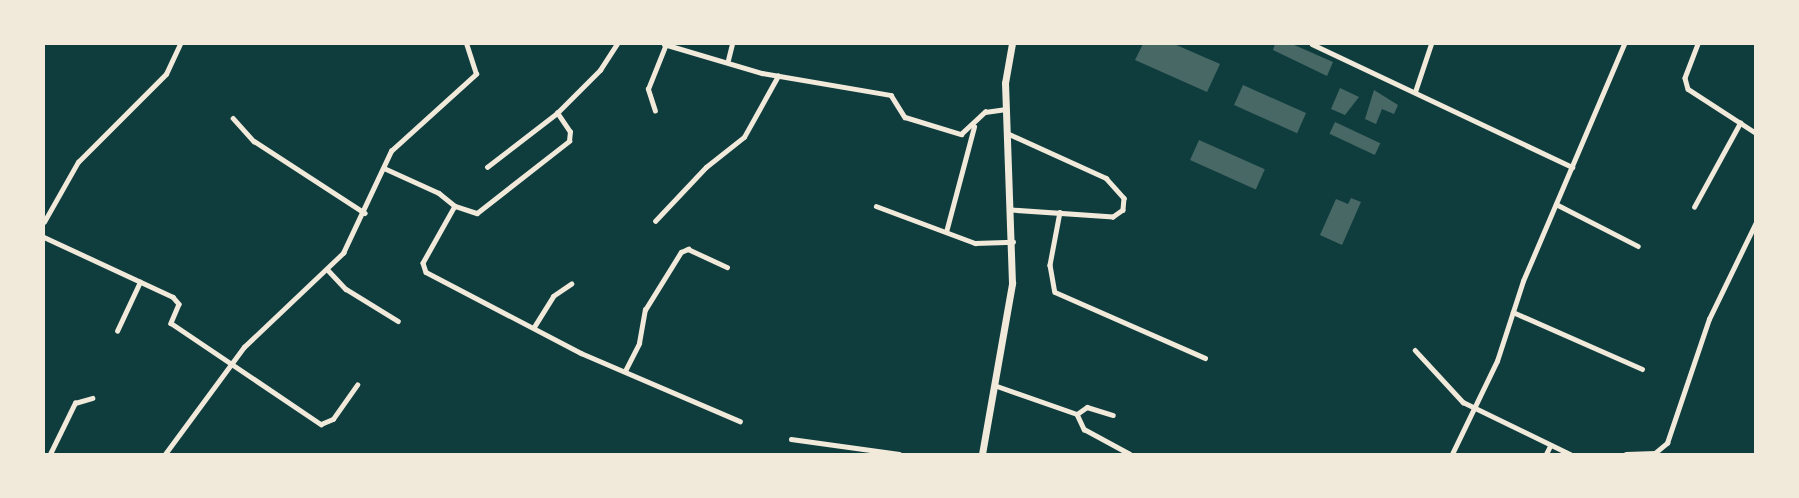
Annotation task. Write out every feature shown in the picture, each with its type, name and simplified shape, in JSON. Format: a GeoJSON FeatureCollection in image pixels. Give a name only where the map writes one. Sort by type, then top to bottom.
{"type":"FeatureCollection","features":[{"type":"Feature","properties":{"kind":"main road"},"geometry":{"type":"LineString","coordinates":[[982,454],[997,386],[1010,306],[1013,242],[1006,109],[1012,44]]}},
{"type":"Feature","properties":{"kind":"street"},"geometry":{"type":"LineString","coordinates":[[44,222],[78,162],[166,74],[180,44]]}},
{"type":"Feature","properties":{"kind":"street"},"geometry":{"type":"LineString","coordinates":[[165,454],[233,363],[328,270],[364,213],[384,168],[400,141],[476,74],[466,44]]}},
{"type":"Feature","properties":{"kind":"street"},"geometry":{"type":"LineString","coordinates":[[487,167],[557,113],[600,70],[617,44]]}},
{"type":"Feature","properties":{"kind":"street"},"geometry":{"type":"LineString","coordinates":[[655,111],[648,89],[665,44],[684,45],[778,76],[891,95],[905,117],[961,134],[975,124],[985,112],[1006,109]]}},
{"type":"Feature","properties":{"kind":"street"},"geometry":{"type":"LineString","coordinates":[[728,60],[732,44]]}},
{"type":"Feature","properties":{"kind":"street"},"geometry":{"type":"LineString","coordinates":[[1312,44],[1572,167]]}},
{"type":"Feature","properties":{"kind":"street"},"geometry":{"type":"LineString","coordinates":[[1415,92],[1431,44]]}},
{"type":"Feature","properties":{"kind":"street"},"geometry":{"type":"LineString","coordinates":[[1452,454],[1474,410],[1556,204],[1624,44]]}},
{"type":"Feature","properties":{"kind":"street"},"geometry":{"type":"LineString","coordinates":[[1698,44],[1685,84],[1755,133]]}},
{"type":"Feature","properties":{"kind":"street"},"geometry":{"type":"LineString","coordinates":[[655,221],[705,167],[744,137],[778,76]]}},
{"type":"Feature","properties":{"kind":"street"},"geometry":{"type":"LineString","coordinates":[[384,168],[455,206],[477,213],[569,141],[570,132],[557,113]]}},
{"type":"Feature","properties":{"kind":"street"},"geometry":{"type":"LineString","coordinates":[[233,118],[254,141],[364,213]]}},
{"type":"Feature","properties":{"kind":"street"},"geometry":{"type":"LineString","coordinates":[[1694,207],[1740,123]]}},
{"type":"Feature","properties":{"kind":"street"},"geometry":{"type":"LineString","coordinates":[[946,232],[975,124]]}},
{"type":"Feature","properties":{"kind":"street"},"geometry":{"type":"LineString","coordinates":[[1007,132],[1106,178],[1124,198],[1123,210],[1113,217],[1011,210]]}},
{"type":"Feature","properties":{"kind":"street"},"geometry":{"type":"LineString","coordinates":[[1556,204],[1638,246]]}},
{"type":"Feature","properties":{"kind":"street"},"geometry":{"type":"LineString","coordinates":[[455,206],[424,270],[479,303],[740,420]]}},
{"type":"Feature","properties":{"kind":"street"},"geometry":{"type":"LineString","coordinates":[[876,206],[975,243],[1013,242]]}},
{"type":"Feature","properties":{"kind":"street"},"geometry":{"type":"LineString","coordinates":[[1060,212],[1050,265],[1055,292],[1204,358]]}},
{"type":"Feature","properties":{"kind":"street"},"geometry":{"type":"LineString","coordinates":[[1626,454],[1655,453],[1667,443],[1709,319],[1755,222]]}},
{"type":"Feature","properties":{"kind":"street"},"geometry":{"type":"LineString","coordinates":[[1748,236],[1755,240]]}},
{"type":"Feature","properties":{"kind":"street"},"geometry":{"type":"LineString","coordinates":[[44,237],[178,300],[171,323],[321,424],[333,419],[357,385]]}},
{"type":"Feature","properties":{"kind":"street"},"geometry":{"type":"LineString","coordinates":[[625,370],[639,343],[645,310],[681,252],[688,249],[727,267]]}},
{"type":"Feature","properties":{"kind":"street"},"geometry":{"type":"LineString","coordinates":[[328,270],[346,289],[398,321]]}},
{"type":"Feature","properties":{"kind":"street"},"geometry":{"type":"LineString","coordinates":[[117,331],[140,282]]}},
{"type":"Feature","properties":{"kind":"street"},"geometry":{"type":"LineString","coordinates":[[534,327],[553,296],[571,284]]}},
{"type":"Feature","properties":{"kind":"street"},"geometry":{"type":"LineString","coordinates":[[1513,312],[1642,369]]}},
{"type":"Feature","properties":{"kind":"street"},"geometry":{"type":"LineString","coordinates":[[1414,350],[1446,387],[1474,410],[1570,454]]}},
{"type":"Feature","properties":{"kind":"street"},"geometry":{"type":"LineString","coordinates":[[997,386],[1077,414],[1084,429],[1130,454]]}},
{"type":"Feature","properties":{"kind":"street"},"geometry":{"type":"LineString","coordinates":[[50,454],[75,403],[92,399]]}},
{"type":"Feature","properties":{"kind":"street"},"geometry":{"type":"LineString","coordinates":[[1077,414],[1087,407],[1113,415]]}},
{"type":"Feature","properties":{"kind":"street"},"geometry":{"type":"LineString","coordinates":[[791,439],[906,454]]}},
{"type":"Feature","properties":{"kind":"street"},"geometry":{"type":"LineString","coordinates":[[1546,454],[1550,446]]}},
{"type":"Feature","properties":{"kind":"building"},"geometry":{"type":"Polygon","coordinates":[[[1143,44],[1174,44],[1220,64],[1207,92],[1135,60],[1143,44]]]}},
{"type":"Feature","properties":{"kind":"building"},"geometry":{"type":"Polygon","coordinates":[[[1275,44],[1292,44],[1333,62],[1327,76],[1273,50],[1275,44]]]}},
{"type":"Feature","properties":{"kind":"building"},"geometry":{"type":"Polygon","coordinates":[[[1243,85],[1306,113],[1297,133],[1234,105],[1243,85]]]}},
{"type":"Feature","properties":{"kind":"building"},"geometry":{"type":"Polygon","coordinates":[[[1340,88],[1359,97],[1345,115],[1331,109],[1340,88]]]}},
{"type":"Feature","properties":{"kind":"building"},"geometry":{"type":"Polygon","coordinates":[[[1374,90],[1398,105],[1394,114],[1382,109],[1376,124],[1365,119],[1374,90]]]}},
{"type":"Feature","properties":{"kind":"building"},"geometry":{"type":"Polygon","coordinates":[[[1335,122],[1380,143],[1375,155],[1330,134],[1335,122]]]}},
{"type":"Feature","properties":{"kind":"building"},"geometry":{"type":"Polygon","coordinates":[[[1199,140],[1265,169],[1256,189],[1190,160],[1199,140]]]}},
{"type":"Feature","properties":{"kind":"building"},"geometry":{"type":"Polygon","coordinates":[[[1351,198],[1361,202],[1342,245],[1320,235],[1336,199],[1348,204],[1351,198]]]}}]}
